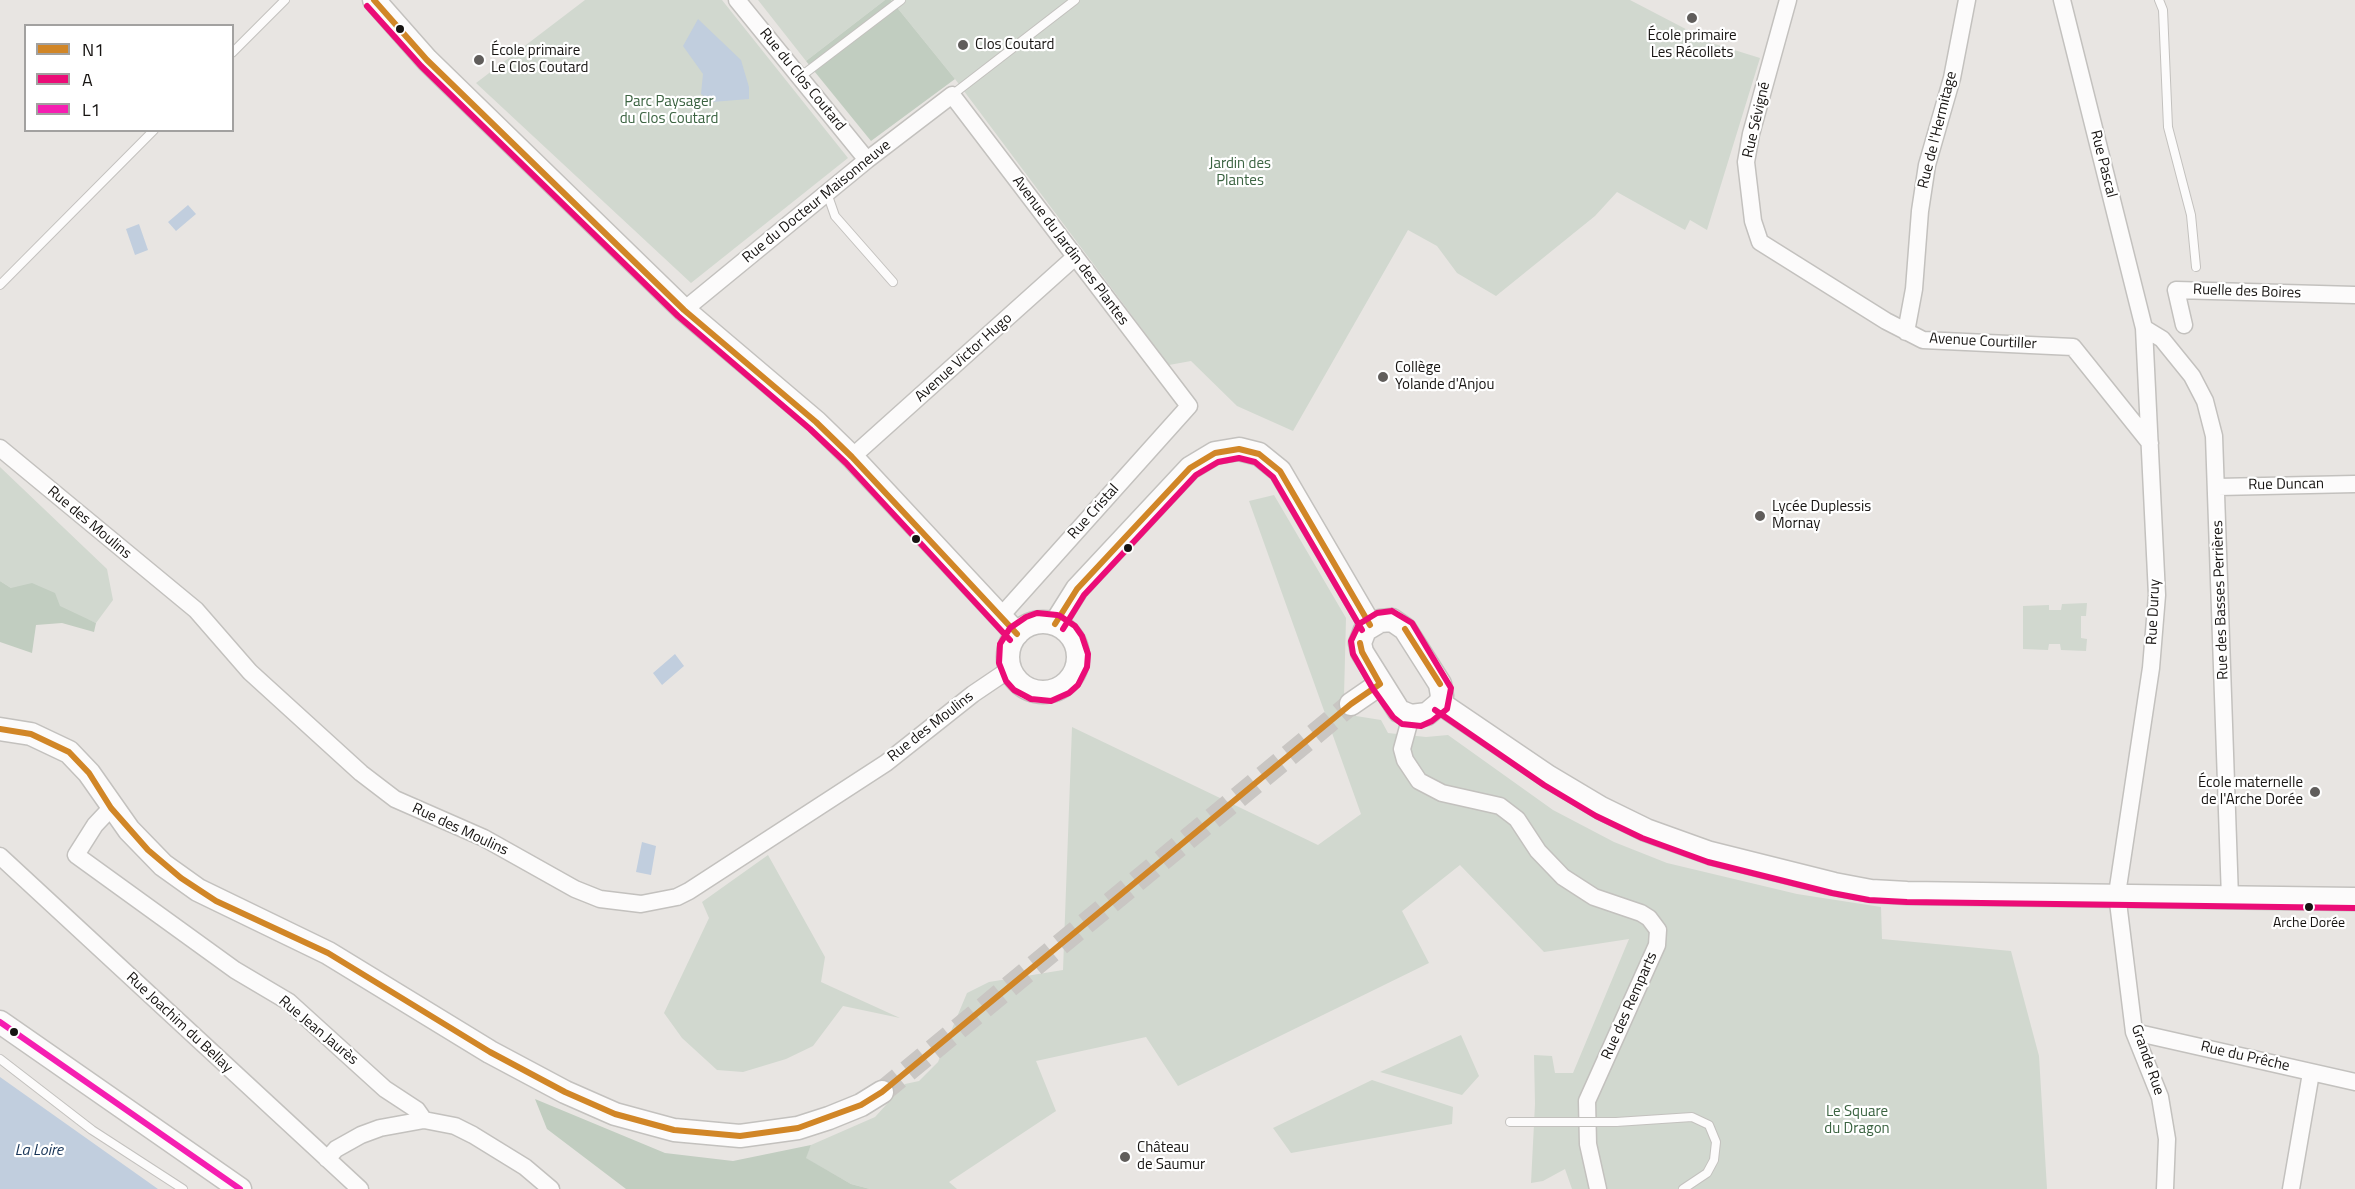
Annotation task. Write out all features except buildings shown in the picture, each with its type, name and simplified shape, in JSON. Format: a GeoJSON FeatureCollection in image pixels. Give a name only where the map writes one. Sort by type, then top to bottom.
{"type":"FeatureCollection","features":[{"type":"Feature","properties":{"kind":"street"},"geometry":{"type":"LineString","coordinates":[[375,0],[427,60],[684,310],[816,422],[852,457],[1017,634]]}},
{"type":"Feature","properties":{"kind":"street","name":"Rue du Clos Coutard"},"geometry":{"type":"LineString","coordinates":[[737,0],[867,160]]}},
{"type":"Feature","properties":{"kind":"street","name":"Rue Sévigné"},"geometry":{"type":"LineString","coordinates":[[1760,242],[1753,221],[1746,162],[1750,134],[1788,0]]}},
{"type":"Feature","properties":{"kind":"street","name":"Rue de l'Hermitage"},"geometry":{"type":"LineString","coordinates":[[1906,332],[1914,289],[1920,211],[1927,165],[1952,78],[1967,0]]}},
{"type":"Feature","properties":{"kind":"street","name":"Rue Pascal"},"geometry":{"type":"LineString","coordinates":[[2062,0],[2144,328]]}},
{"type":"Feature","properties":{"kind":"street","name":"Rue du Docteur Maisonneuve"},"geometry":{"type":"LineString","coordinates":[[684,310],[827,192],[952,95]]}},
{"type":"Feature","properties":{"kind":"street","name":"Avenue du Jardin des Plantes"},"geometry":{"type":"LineString","coordinates":[[952,95],[1189,406]]}},
{"type":"Feature","properties":{"kind":"street","name":"Avenue Courtiller"},"geometry":{"type":"LineString","coordinates":[[1760,242],[1906,332],[1923,340],[2073,347],[2150,443]]}},
{"type":"Feature","properties":{"kind":"street","name":"Avenue Victor Hugo"},"geometry":{"type":"LineString","coordinates":[[852,457],[1075,257]]}},
{"type":"Feature","properties":{"kind":"street","name":"Ruelle des Boires"},"geometry":{"type":"LineString","coordinates":[[2184,325],[2176,290],[2355,295]]}},
{"type":"Feature","properties":{"kind":"street","name":"Rue Duruy"},"geometry":{"type":"LineString","coordinates":[[2117,894],[2151,668],[2157,595],[2144,328]]}},
{"type":"Feature","properties":{"kind":"street","name":"Rue des Basses Perrières"},"geometry":{"type":"LineString","coordinates":[[2144,328],[2162,339],[2177,354],[2205,401],[2214,436],[2218,487],[2230,898]]}},
{"type":"Feature","properties":{"kind":"street","name":"Rue Cristal"},"geometry":{"type":"LineString","coordinates":[[1000,617],[1189,406]]}},
{"type":"Feature","properties":{"kind":"street","name":"Rue des Moulins"},"geometry":{"type":"LineString","coordinates":[[0,448],[196,610],[250,672],[369,779],[413,809],[484,838],[575,889],[600,899],[641,904],[677,897],[689,891],[886,763],[973,693],[1010,669]]}},
{"type":"Feature","properties":{"kind":"street"},"geometry":{"type":"LineString","coordinates":[[1055,624],[1077,589],[1190,468],[1215,453],[1239,450],[1259,454],[1280,471],[1370,625]]}},
{"type":"Feature","properties":{"kind":"street","name":"Rue Duncan"},"geometry":{"type":"LineString","coordinates":[[2218,487],[2355,484]]}},
{"type":"Feature","properties":{"kind":"street"},"geometry":{"type":"LineString","coordinates":[[1392,620],[1404,629],[1440,684],[1442,696],[1440,703],[1427,714],[1411,716],[1399,711],[1380,684],[1362,652],[1362,636],[1370,625],[1392,620]]}},
{"type":"Feature","properties":{"kind":"street"},"geometry":{"type":"LineString","coordinates":[[1038,622],[1055,624],[1069,633],[1077,647],[1078,664],[1071,680],[1050,692],[1034,691],[1019,683],[1010,669],[1010,647],[1017,634],[1038,622]]}},
{"type":"Feature","properties":{"kind":"street"},"geometry":{"type":"LineString","coordinates":[[1351,704],[1380,684]]}},
{"type":"Feature","properties":{"kind":"street"},"geometry":{"type":"LineString","coordinates":[[1440,703],[1549,777],[1601,808],[1646,830],[1710,853],[1871,891],[2355,899]]}},
{"type":"Feature","properties":{"kind":"street","name":"Rue des Remparts"},"geometry":{"type":"LineString","coordinates":[[1411,716],[1402,749],[1405,760],[1419,781],[1442,793],[1500,806],[1517,819],[1538,851],[1563,877],[1594,897],[1641,913],[1649,918],[1658,930],[1658,945],[1587,1101],[1588,1144],[1598,1189]]}},
{"type":"Feature","properties":{"kind":"street"},"geometry":{"type":"LineString","coordinates":[[0,729],[31,734],[69,752],[89,773],[111,808],[148,850],[198,890],[328,953],[490,1052],[565,1092],[615,1114],[674,1130],[740,1136],[798,1128],[861,1105],[882,1092]]}},
{"type":"Feature","properties":{"kind":"street","name":"Rue Jean Jaurès"},"geometry":{"type":"LineString","coordinates":[[111,808],[94,825],[76,855],[235,970],[289,1002],[384,1089],[417,1110],[424,1120]]}},
{"type":"Feature","properties":{"kind":"street","name":"Rue Joachim du Bellay"},"geometry":{"type":"LineString","coordinates":[[0,856],[360,1189]]}},
{"type":"Feature","properties":{"kind":"street","name":"Grande Rue"},"geometry":{"type":"LineString","coordinates":[[2117,894],[2134,1032],[2160,1097],[2167,1139],[2165,1189]]}},
{"type":"Feature","properties":{"kind":"street"},"geometry":{"type":"LineString","coordinates":[[0,1022],[240,1189]]}},
{"type":"Feature","properties":{"kind":"street","name":"Rue du Prêche"},"geometry":{"type":"LineString","coordinates":[[2134,1032],[2355,1082]]}},
{"type":"Feature","properties":{"kind":"street"},"geometry":{"type":"LineString","coordinates":[[2291,1189],[2311,1072]]}},
{"type":"Feature","properties":{"kind":"street"},"geometry":{"type":"LineString","coordinates":[[327,1159],[336,1149],[361,1135],[380,1128],[424,1120],[455,1126],[525,1167],[551,1189]]}},
{"type":"Feature","properties":{"kind":"lane"},"geometry":{"type":"LineString","coordinates":[[234,50],[285,0]]}},
{"type":"Feature","properties":{"kind":"lane"},"geometry":{"type":"LineString","coordinates":[[801,77],[901,0]]}},
{"type":"Feature","properties":{"kind":"lane"},"geometry":{"type":"LineString","coordinates":[[952,95],[1075,0]]}},
{"type":"Feature","properties":{"kind":"lane"},"geometry":{"type":"LineString","coordinates":[[2159,0],[2163,10],[2167,122],[2176,166],[2191,215],[2196,267]]}},
{"type":"Feature","properties":{"kind":"lane"},"geometry":{"type":"LineString","coordinates":[[0,285],[152,132]]}},
{"type":"Feature","properties":{"kind":"lane"},"geometry":{"type":"LineString","coordinates":[[827,192],[836,216],[893,282]]}},
{"type":"Feature","properties":{"kind":"lane"},"geometry":{"type":"LineString","coordinates":[[0,1059],[92,1130],[183,1189]]}},
{"type":"Feature","properties":{"kind":"lane"},"geometry":{"type":"LineString","coordinates":[[1510,1122],[1616,1122],[1692,1117],[1709,1125],[1716,1142],[1714,1160],[1707,1173],[1683,1189]]}},
{"type":"Feature","properties":{"kind":"green space","name":"Parc Paysager du Clos Coutard"},"geometry":{"type":"Polygon","coordinates":[[[585,0],[722,0],[848,158],[691,283],[476,83],[585,0]]]}},
{"type":"Feature","properties":{"kind":"green space"},"geometry":{"type":"Polygon","coordinates":[[[758,0],[885,0],[806,61],[758,0]]]}},
{"type":"Feature","properties":{"kind":"green space"},"geometry":{"type":"Polygon","coordinates":[[[885,0],[891,0],[955,79],[871,141],[806,61],[885,0]]]}},
{"type":"Feature","properties":{"kind":"green space","name":"Jardin des Plantes"},"geometry":{"type":"Polygon","coordinates":[[[891,0],[1630,0],[1703,38],[1702,40],[1760,58],[1707,230],[1690,220],[1685,230],[1617,192],[1595,216],[1496,296],[1457,273],[1437,246],[1408,230],[1293,431],[1237,406],[1191,361],[1169,365],[955,79],[891,0]]]}},
{"type":"Feature","properties":{"kind":"green space"},"geometry":{"type":"Polygon","coordinates":[[[0,467],[107,569],[113,600],[96,623],[11,588],[0,581],[0,467]]]}},
{"type":"Feature","properties":{"kind":"green space","name":"Le Square du Dragon"},"geometry":{"type":"Polygon","coordinates":[[[1274,495],[1346,618],[1344,696],[1356,716],[1381,720],[1388,733],[1426,737],[1448,735],[1553,810],[1614,842],[1667,863],[1797,894],[1881,907],[1882,939],[2011,951],[2039,1056],[2047,1189],[1572,1189],[1565,1169],[1543,1181],[1531,1183],[1535,1104],[1534,1055],[1552,1056],[1555,1073],[1573,1073],[1629,939],[1544,952],[1460,865],[1402,911],[1429,963],[1178,1086],[1146,1037],[1036,1061],[1056,1111],[949,1182],[957,1189],[870,1189],[851,1184],[805,1158],[811,1145],[875,1117],[905,1084],[919,1081],[938,1062],[967,993],[989,982],[1063,970],[1072,727],[1318,845],[1361,814],[1249,501],[1274,495]]]}},
{"type":"Feature","properties":{"kind":"green space"},"geometry":{"type":"Polygon","coordinates":[[[0,581],[11,588],[32,583],[55,593],[60,606],[96,623],[94,632],[62,623],[36,625],[32,653],[0,642],[0,581]]]}},
{"type":"Feature","properties":{"kind":"green space"},"geometry":{"type":"Polygon","coordinates":[[[2087,603],[2086,616],[2081,616],[2081,638],[2087,639],[2086,651],[2061,650],[2060,644],[2049,644],[2048,650],[2023,649],[2023,606],[2049,605],[2049,610],[2061,610],[2062,604],[2087,603]]]}},
{"type":"Feature","properties":{"kind":"green space"},"geometry":{"type":"Polygon","coordinates":[[[768,855],[825,957],[821,982],[900,1018],[843,1006],[813,1046],[786,1059],[743,1072],[717,1070],[682,1038],[664,1013],[709,918],[702,902],[768,855]]]}},
{"type":"Feature","properties":{"kind":"green space"},"geometry":{"type":"Polygon","coordinates":[[[1461,1035],[1479,1076],[1462,1095],[1380,1072],[1461,1035]]]}},
{"type":"Feature","properties":{"kind":"green space"},"geometry":{"type":"Polygon","coordinates":[[[1372,1080],[1453,1107],[1452,1124],[1291,1153],[1273,1128],[1372,1080]]]}},
{"type":"Feature","properties":{"kind":"green space"},"geometry":{"type":"Polygon","coordinates":[[[535,1099],[665,1153],[733,1161],[811,1145],[806,1158],[851,1184],[870,1189],[626,1189],[547,1129],[535,1099]]]}},
{"type":"Feature","properties":{"kind":"water"},"geometry":{"type":"Polygon","coordinates":[[[698,19],[741,60],[749,87],[749,99],[712,102],[701,94],[703,74],[683,46],[698,19]]]}},
{"type":"Feature","properties":{"kind":"water"},"geometry":{"type":"Polygon","coordinates":[[[188,205],[196,214],[176,231],[168,222],[188,205]]]}},
{"type":"Feature","properties":{"kind":"water"},"geometry":{"type":"Polygon","coordinates":[[[139,224],[148,250],[135,255],[126,229],[139,224]]]}},
{"type":"Feature","properties":{"kind":"water"},"geometry":{"type":"Polygon","coordinates":[[[675,654],[684,666],[662,685],[653,673],[675,654]]]}},
{"type":"Feature","properties":{"kind":"water"},"geometry":{"type":"Polygon","coordinates":[[[642,842],[656,846],[651,875],[636,872],[642,842]]]}},
{"type":"Feature","properties":{"kind":"water","name":"La Loire"},"geometry":{"type":"Polygon","coordinates":[[[0,1077],[158,1189],[0,1189],[0,1077]]]}},
{"type":"Feature","properties":{"kind":"tunnel"},"geometry":{"type":"LineString","coordinates":[[882,1092],[1351,704]]}},
{"type":"Feature","properties":{"kind":"transit line","name":"N1"},"geometry":{"type":"LineString","coordinates":[[374,0],[427,60],[684,310],[816,422],[852,457],[1017,634]]}},
{"type":"Feature","properties":{"kind":"transit line","name":"A"},"geometry":{"type":"LineString","coordinates":[[367,6],[421,66],[678,316],[810,429],[846,463],[1010,640]]}},
{"type":"Feature","properties":{"kind":"transit line","name":"N1"},"geometry":{"type":"LineString","coordinates":[[1055,624],[1077,589],[1190,468],[1215,453],[1239,449],[1259,454],[1280,471],[1370,625]]}},
{"type":"Feature","properties":{"kind":"transit line","name":"A"},"geometry":{"type":"LineString","coordinates":[[1063,629],[1084,595],[1196,475],[1218,462],[1239,458],[1255,462],[1273,477],[1362,630]]}},
{"type":"Feature","properties":{"kind":"transit line","name":"A"},"geometry":{"type":"LineString","coordinates":[[1392,611],[1412,623],[1451,688],[1447,709],[1432,721],[1421,726],[1402,724],[1393,717],[1373,689],[1353,654],[1351,641],[1359,624],[1377,613],[1392,611]]}},
{"type":"Feature","properties":{"kind":"transit line","name":"A"},"geometry":{"type":"LineString","coordinates":[[1057,615],[1037,613],[1026,617],[1010,628],[1000,644],[999,663],[1006,681],[1014,690],[1031,699],[1051,701],[1069,693],[1078,685],[1087,667],[1088,654],[1082,636],[1075,626],[1060,616]]}},
{"type":"Feature","properties":{"kind":"transit line","name":"N1"},"geometry":{"type":"LineString","coordinates":[[1405,629],[1440,684]]}},
{"type":"Feature","properties":{"kind":"transit line","name":"N1"},"geometry":{"type":"LineString","coordinates":[[1360,643],[1362,652],[1380,684]]}},
{"type":"Feature","properties":{"kind":"transit line","name":"N1"},"geometry":{"type":"LineString","coordinates":[[0,729],[31,734],[69,752],[89,773],[111,808],[148,850],[181,878],[216,901],[328,953],[490,1052],[565,1092],[615,1114],[674,1130],[740,1136],[798,1128],[861,1105],[882,1092],[1351,704],[1380,684]]}},
{"type":"Feature","properties":{"kind":"transit line","name":"A"},"geometry":{"type":"LineString","coordinates":[[1435,710],[1544,785],[1596,816],[1642,838],[1708,862],[1832,893],[1869,900],[1907,902],[2355,908]]}},
{"type":"Feature","properties":{"kind":"transit line","name":"L1"},"geometry":{"type":"LineString","coordinates":[[0,1022],[240,1189]]}},
{"type":"Feature","properties":{"kind":"place","name":"École primaire Les Récollets"},"geometry":{"type":"Point","coordinates":[1692,18]}},
{"type":"Feature","properties":{"kind":"place","name":"Clos Coutard"},"geometry":{"type":"Point","coordinates":[963,45]}},
{"type":"Feature","properties":{"kind":"place","name":"École primaire Le Clos Coutard"},"geometry":{"type":"Point","coordinates":[479,60]}},
{"type":"Feature","properties":{"kind":"place","name":"Collège Yolande d'Anjou"},"geometry":{"type":"Point","coordinates":[1383,377]}},
{"type":"Feature","properties":{"kind":"place","name":"Lycée Duplessis Mornay"},"geometry":{"type":"Point","coordinates":[1760,516]}},
{"type":"Feature","properties":{"kind":"place","name":"École maternelle de l'Arche Dorée"},"geometry":{"type":"Point","coordinates":[2315,792]}},
{"type":"Feature","properties":{"kind":"place","name":"Arche Dorée"},"geometry":{"type":"Point","coordinates":[2309,907]}},
{"type":"Feature","properties":{"kind":"place","name":"Château de Saumur"},"geometry":{"type":"Point","coordinates":[1125,1157]}}]}
